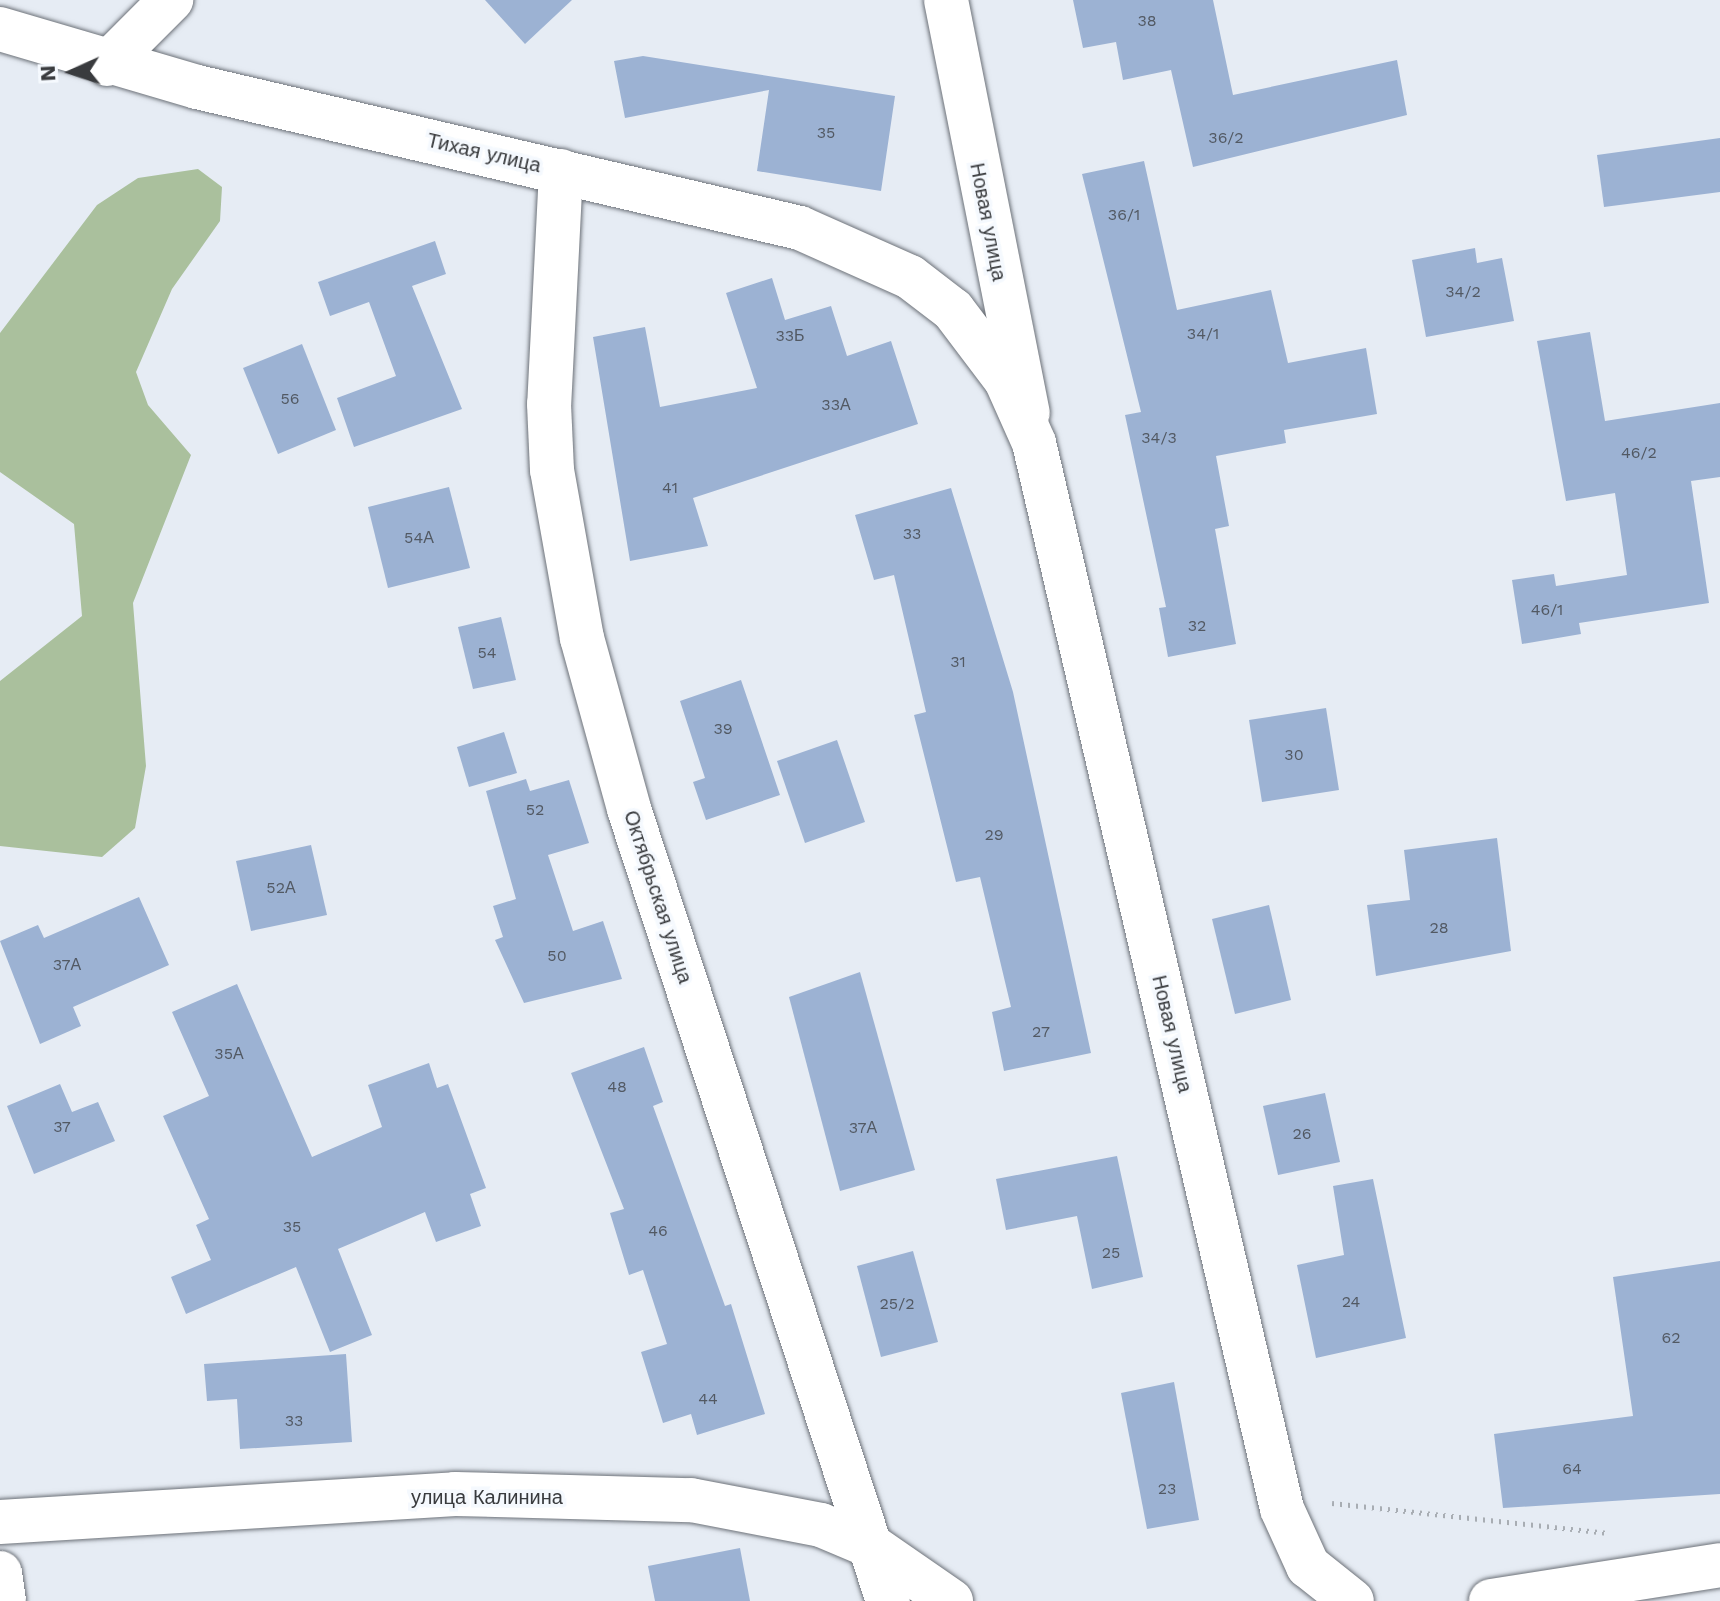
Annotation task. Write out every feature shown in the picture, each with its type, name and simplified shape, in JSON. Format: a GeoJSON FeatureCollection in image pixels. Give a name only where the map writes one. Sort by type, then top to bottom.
{"type":"FeatureCollection","features":[{"type":"Feature","properties":{"kind":"street"},"geometry":{"type":"LineString","coordinates":[[107,64],[171,0]]}},
{"type":"Feature","properties":{"kind":"street","name":"Новая улица"},"geometry":{"type":"LineString","coordinates":[[946,0],[1034,443],[1275,1486],[1308,1566],[1352,1601]]}},
{"type":"Feature","properties":{"kind":"street","name":"Тихая улица"},"geometry":{"type":"LineString","coordinates":[[0,29],[107,64],[814,233],[910,277],[953,310]]}},
{"type":"Feature","properties":{"kind":"street","name":"Октябрьская улица"},"geometry":{"type":"LineString","coordinates":[[561,171],[549,404],[552,470],[582,638],[634,824],[873,1547],[888,1601]]}},
{"type":"Feature","properties":{"kind":"street","name":"Новая улица"},"geometry":{"type":"LineString","coordinates":[[953,310],[1006,380],[1034,443]]}},
{"type":"Feature","properties":{"kind":"street","name":"улица Калинина"},"geometry":{"type":"LineString","coordinates":[[0,1522],[455,1494],[691,1500],[791,1515],[873,1547],[951,1601]]}},
{"type":"Feature","properties":{"kind":"street"},"geometry":{"type":"LineString","coordinates":[[1491,1601],[1556,1596],[1720,1565]]}},
{"type":"Feature","properties":{"kind":"street"},"geometry":{"type":"LineString","coordinates":[[0,1573],[4,1601]]}},
{"type":"Feature","properties":{"kind":"path"},"geometry":{"type":"LineString","coordinates":[[1322,1499],[1617,1533]]}},
{"type":"Feature","properties":{"kind":"green space"},"geometry":{"type":"Polygon","coordinates":[[[198,169],[222,187],[220,221],[172,289],[136,372],[148,405],[191,455],[133,603],[146,766],[135,828],[102,857],[0,846],[0,681],[82,616],[74,524],[0,472],[0,333],[97,205],[138,178],[198,169]]]}},
{"type":"Feature","properties":{"kind":"building"},"geometry":{"type":"Polygon","coordinates":[[[485,0],[572,0],[525,44],[485,0]]]}},
{"type":"Feature","properties":{"kind":"building"},"geometry":{"type":"Polygon","coordinates":[[[1073,0],[1213,0],[1233,95],[1397,60],[1407,115],[1193,167],[1171,70],[1123,80],[1116,42],[1083,48],[1073,0]]]}},
{"type":"Feature","properties":{"kind":"building"},"geometry":{"type":"Polygon","coordinates":[[[643,56],[895,96],[881,191],[757,171],[769,90],[625,118],[614,61],[643,56]]]}},
{"type":"Feature","properties":{"kind":"building"},"geometry":{"type":"Polygon","coordinates":[[[1720,138],[1720,192],[1604,207],[1597,155],[1720,138]]]}},
{"type":"Feature","properties":{"kind":"building"},"geometry":{"type":"Polygon","coordinates":[[[1144,161],[1177,310],[1271,290],[1288,363],[1366,348],[1377,414],[1284,430],[1286,443],[1216,456],[1229,526],[1215,529],[1236,644],[1168,657],[1159,608],[1166,607],[1125,415],[1141,412],[1082,174],[1144,161]]]}},
{"type":"Feature","properties":{"kind":"building"},"geometry":{"type":"Polygon","coordinates":[[[435,241],[446,274],[412,286],[462,409],[354,447],[337,398],[396,376],[369,302],[330,316],[318,282],[435,241]]]}},
{"type":"Feature","properties":{"kind":"building"},"geometry":{"type":"Polygon","coordinates":[[[1475,248],[1477,263],[1502,258],[1514,321],[1426,337],[1412,260],[1475,248]]]}},
{"type":"Feature","properties":{"kind":"building"},"geometry":{"type":"Polygon","coordinates":[[[772,278],[785,320],[831,306],[847,356],[891,341],[918,424],[693,498],[708,546],[630,561],[593,337],[645,327],[660,407],[757,388],[726,293],[772,278]]]}},
{"type":"Feature","properties":{"kind":"building"},"geometry":{"type":"Polygon","coordinates":[[[1590,332],[1605,421],[1720,403],[1720,477],[1691,481],[1709,603],[1579,623],[1581,634],[1522,644],[1512,580],[1554,574],[1556,586],[1627,575],[1615,493],[1566,501],[1537,341],[1590,332]]]}},
{"type":"Feature","properties":{"kind":"building"},"geometry":{"type":"Polygon","coordinates":[[[302,344],[336,430],[278,454],[243,368],[302,344]]]}},
{"type":"Feature","properties":{"kind":"building"},"geometry":{"type":"Polygon","coordinates":[[[449,487],[470,568],[388,588],[368,507],[449,487]]]}},
{"type":"Feature","properties":{"kind":"building"},"geometry":{"type":"Polygon","coordinates":[[[951,488],[1013,692],[1091,1053],[1004,1071],[992,1012],[1011,1007],[980,877],[956,882],[914,715],[926,712],[894,575],[874,580],[855,515],[951,488]]]}},
{"type":"Feature","properties":{"kind":"building"},"geometry":{"type":"Polygon","coordinates":[[[501,617],[516,680],[473,689],[458,627],[501,617]]]}},
{"type":"Feature","properties":{"kind":"building"},"geometry":{"type":"Polygon","coordinates":[[[741,680],[780,795],[706,820],[693,782],[705,778],[680,701],[741,680]]]}},
{"type":"Feature","properties":{"kind":"building"},"geometry":{"type":"Polygon","coordinates":[[[1326,708],[1339,790],[1262,802],[1249,720],[1326,708]]]}},
{"type":"Feature","properties":{"kind":"building"},"geometry":{"type":"Polygon","coordinates":[[[504,732],[517,773],[469,787],[457,747],[504,732]]]}},
{"type":"Feature","properties":{"kind":"building"},"geometry":{"type":"Polygon","coordinates":[[[837,740],[865,822],[805,843],[777,761],[837,740]]]}},
{"type":"Feature","properties":{"kind":"building"},"geometry":{"type":"Polygon","coordinates":[[[526,779],[530,791],[569,780],[589,843],[548,855],[573,931],[603,921],[622,979],[524,1003],[495,940],[503,937],[493,906],[516,899],[486,791],[526,779]]]}},
{"type":"Feature","properties":{"kind":"building"},"geometry":{"type":"Polygon","coordinates":[[[1497,838],[1511,951],[1376,976],[1367,905],[1410,900],[1404,850],[1497,838]]]}},
{"type":"Feature","properties":{"kind":"building"},"geometry":{"type":"Polygon","coordinates":[[[311,845],[327,915],[251,931],[236,861],[311,845]]]}},
{"type":"Feature","properties":{"kind":"building"},"geometry":{"type":"Polygon","coordinates":[[[139,897],[169,965],[73,1007],[81,1026],[40,1044],[0,941],[38,925],[44,938],[139,897]]]}},
{"type":"Feature","properties":{"kind":"building"},"geometry":{"type":"Polygon","coordinates":[[[1269,905],[1291,1000],[1235,1014],[1212,919],[1269,905]]]}},
{"type":"Feature","properties":{"kind":"building"},"geometry":{"type":"Polygon","coordinates":[[[860,972],[915,1170],[840,1191],[789,997],[860,972]]]}},
{"type":"Feature","properties":{"kind":"building"},"geometry":{"type":"Polygon","coordinates":[[[237,984],[312,1157],[382,1127],[368,1085],[429,1063],[437,1088],[448,1084],[486,1188],[470,1194],[481,1226],[436,1242],[425,1212],[338,1249],[372,1335],[330,1352],[296,1267],[186,1314],[171,1277],[211,1260],[196,1225],[209,1219],[163,1116],[209,1096],[172,1012],[237,984]]]}},
{"type":"Feature","properties":{"kind":"building"},"geometry":{"type":"Polygon","coordinates":[[[644,1047],[663,1102],[653,1106],[725,1306],[731,1304],[765,1414],[697,1435],[691,1414],[663,1423],[641,1352],[667,1344],[643,1270],[629,1275],[610,1213],[624,1209],[571,1073],[644,1047]]]}},
{"type":"Feature","properties":{"kind":"building"},"geometry":{"type":"Polygon","coordinates":[[[60,1084],[72,1112],[98,1102],[115,1141],[34,1174],[7,1106],[60,1084]]]}},
{"type":"Feature","properties":{"kind":"building"},"geometry":{"type":"Polygon","coordinates":[[[1325,1093],[1340,1162],[1278,1175],[1263,1106],[1325,1093]]]}},
{"type":"Feature","properties":{"kind":"building"},"geometry":{"type":"Polygon","coordinates":[[[1117,1156],[1143,1277],[1092,1289],[1077,1216],[1006,1230],[996,1179],[1117,1156]]]}},
{"type":"Feature","properties":{"kind":"building"},"geometry":{"type":"Polygon","coordinates":[[[1373,1179],[1406,1338],[1316,1358],[1297,1265],[1344,1255],[1333,1186],[1373,1179]]]}},
{"type":"Feature","properties":{"kind":"building"},"geometry":{"type":"Polygon","coordinates":[[[913,1251],[938,1342],[881,1357],[857,1266],[913,1251]]]}},
{"type":"Feature","properties":{"kind":"building"},"geometry":{"type":"Polygon","coordinates":[[[1720,1261],[1720,1494],[1503,1508],[1494,1434],[1633,1416],[1613,1277],[1720,1261]]]}},
{"type":"Feature","properties":{"kind":"building"},"geometry":{"type":"Polygon","coordinates":[[[346,1354],[352,1442],[240,1449],[237,1399],[207,1401],[204,1364],[346,1354]]]}},
{"type":"Feature","properties":{"kind":"building"},"geometry":{"type":"Polygon","coordinates":[[[1174,1382],[1199,1520],[1147,1529],[1121,1393],[1174,1382]]]}},
{"type":"Feature","properties":{"kind":"building"},"geometry":{"type":"Polygon","coordinates":[[[740,1548],[750,1601],[655,1601],[648,1566],[740,1548]]]}}]}
